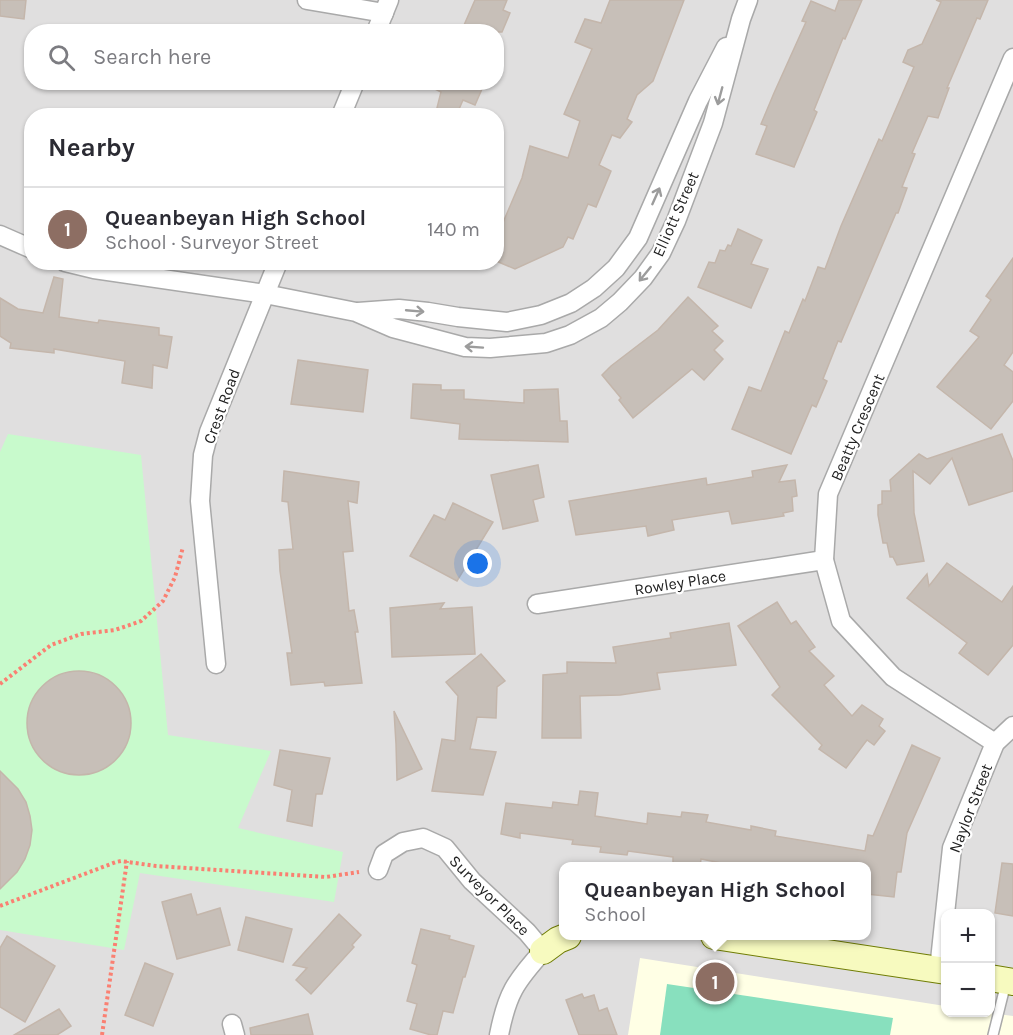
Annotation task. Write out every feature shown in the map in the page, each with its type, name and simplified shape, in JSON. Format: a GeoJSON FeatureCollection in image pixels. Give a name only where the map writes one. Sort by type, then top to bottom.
{"type":"FeatureCollection","features":[{"type":"Feature","properties":{"kind":"street"},"geometry":{"type":"LineString","coordinates":[[308,0],[387,6],[379,24]]}},
{"type":"Feature","properties":{"kind":"street","name":"Elliott Street"},"geometry":{"type":"LineString","coordinates":[[100,270],[265,294],[356,312],[393,328],[465,346],[490,348],[546,343],[570,335],[601,318],[620,302],[643,278],[661,254],[713,123],[748,0]]}},
{"type":"Feature","properties":{"kind":"street","name":"Elliott Street"},"geometry":{"type":"LineString","coordinates":[[356,312],[399,309],[507,321],[542,315],[571,303],[594,288],[616,268],[638,238],[702,94],[741,19]]}},
{"type":"Feature","properties":{"kind":"street","name":"Beatty Crescent"},"geometry":{"type":"LineString","coordinates":[[995,743],[893,676],[841,621],[824,560],[828,494],[1013,58]]}},
{"type":"Feature","properties":{"kind":"street"},"geometry":{"type":"LineString","coordinates":[[344,108],[352,90]]}},
{"type":"Feature","properties":{"kind":"street"},"geometry":{"type":"LineString","coordinates":[[0,236],[24,246]]}},
{"type":"Feature","properties":{"kind":"street","name":"Crest Road"},"geometry":{"type":"LineString","coordinates":[[216,664],[200,501],[203,455],[209,432],[275,270]]}},
{"type":"Feature","properties":{"kind":"street","name":"Rowley Place"},"geometry":{"type":"LineString","coordinates":[[537,604],[824,560]]}},
{"type":"Feature","properties":{"kind":"street","name":"Naylor Street"},"geometry":{"type":"LineString","coordinates":[[943,963],[952,848],[995,743],[1013,726]]}},
{"type":"Feature","properties":{"kind":"street","name":"Surveyor Place"},"geometry":{"type":"LineString","coordinates":[[378,870],[384,854],[403,843],[423,838],[445,848],[471,881],[527,932],[543,951]]}},
{"type":"Feature","properties":{"kind":"street"},"geometry":{"type":"LineString","coordinates":[[499,1035],[503,1012],[522,974],[543,951],[559,940]]}},
{"type":"Feature","properties":{"kind":"street"},"geometry":{"type":"LineString","coordinates":[[741,940],[941,970]]}},
{"type":"Feature","properties":{"kind":"lane"},"geometry":{"type":"LineString","coordinates":[[993,1035],[1003,980]]}},
{"type":"Feature","properties":{"kind":"path"},"geometry":{"type":"LineString","coordinates":[[0,684],[51,645],[81,634],[115,630],[141,621],[163,601],[175,577],[184,543],[192,534],[202,531]]}},
{"type":"Feature","properties":{"kind":"path"},"geometry":{"type":"LineString","coordinates":[[102,1035],[127,861]]}},
{"type":"Feature","properties":{"kind":"path"},"geometry":{"type":"LineString","coordinates":[[0,906],[116,862],[326,877],[378,870]]}},
{"type":"Feature","properties":{"kind":"shaded area"},"geometry":{"type":"Polygon","coordinates":[[[0,0],[1013,0],[1013,1035],[0,1035],[0,0]]]}},
{"type":"Feature","properties":{"kind":"shaded area"},"geometry":{"type":"Polygon","coordinates":[[[640,958],[941,1005],[941,1017],[995,1017],[995,1014],[1013,1016],[1013,1035],[628,1035],[640,958]]]}},
{"type":"Feature","properties":{"kind":"green space"},"geometry":{"type":"Polygon","coordinates":[[[8,434],[141,455],[168,735],[271,751],[238,828],[343,852],[334,902],[140,873],[124,950],[0,930],[0,452],[8,434]]]}},
{"type":"Feature","properties":{"kind":"green space"},"geometry":{"type":"Polygon","coordinates":[[[667,984],[893,1018],[890,1035],[660,1035],[667,984]]]}},
{"type":"Feature","properties":{"kind":"building"},"geometry":{"type":"Polygon","coordinates":[[[0,0],[26,0],[24,19],[0,16],[0,0]]]}},
{"type":"Feature","properties":{"kind":"building"},"geometry":{"type":"Polygon","coordinates":[[[475,0],[507,0],[503,10],[510,13],[504,27],[504,24],[464,24],[475,0]]]}},
{"type":"Feature","properties":{"kind":"building"},"geometry":{"type":"Polygon","coordinates":[[[610,0],[684,0],[653,81],[637,95],[627,119],[632,122],[620,138],[612,135],[599,165],[611,171],[596,207],[588,204],[573,239],[568,237],[563,247],[515,269],[504,264],[504,220],[522,178],[530,146],[568,158],[580,121],[564,114],[592,49],[575,42],[585,19],[601,23],[610,0]]]}},
{"type":"Feature","properties":{"kind":"building"},"geometry":{"type":"Polygon","coordinates":[[[839,0],[862,0],[845,39],[843,38],[814,110],[817,112],[794,167],[756,154],[767,126],[761,124],[806,22],[802,21],[811,1],[835,11],[839,0]]]}},
{"type":"Feature","properties":{"kind":"building"},"geometry":{"type":"Polygon","coordinates":[[[936,0],[988,0],[980,19],[977,18],[947,88],[949,88],[938,118],[928,116],[912,153],[915,154],[902,187],[907,188],[898,213],[896,213],[841,342],[838,341],[823,379],[827,381],[816,407],[812,405],[791,454],[732,429],[749,387],[761,391],[785,331],[789,333],[818,267],[825,269],[879,139],[882,141],[914,67],[903,62],[908,50],[922,44],[941,2],[936,0]]]}},
{"type":"Feature","properties":{"kind":"building"},"geometry":{"type":"Polygon","coordinates":[[[437,90],[482,90],[475,105],[463,100],[460,108],[437,108],[441,92],[437,90]]]}},
{"type":"Feature","properties":{"kind":"building"},"geometry":{"type":"Polygon","coordinates":[[[738,229],[762,240],[751,264],[768,269],[751,308],[698,287],[709,262],[715,263],[720,250],[725,251],[728,245],[731,246],[738,229]]]}},
{"type":"Feature","properties":{"kind":"building"},"geometry":{"type":"Polygon","coordinates":[[[1013,258],[1013,352],[1004,365],[1013,372],[1013,401],[991,429],[937,387],[979,337],[970,331],[991,300],[986,296],[1013,258]]]}},
{"type":"Feature","properties":{"kind":"building"},"geometry":{"type":"Polygon","coordinates":[[[54,277],[63,279],[59,317],[159,328],[159,335],[172,337],[167,368],[153,365],[152,388],[122,383],[125,361],[54,349],[54,353],[10,348],[11,343],[0,336],[0,298],[18,309],[43,313],[54,277]]]}},
{"type":"Feature","properties":{"kind":"building"},"geometry":{"type":"Polygon","coordinates":[[[688,297],[718,326],[712,331],[723,341],[714,350],[723,359],[704,380],[692,369],[633,418],[619,400],[621,398],[602,375],[658,330],[688,297]]]}},
{"type":"Feature","properties":{"kind":"building"},"geometry":{"type":"Polygon","coordinates":[[[298,360],[368,370],[363,412],[291,404],[298,360]]]}},
{"type":"Feature","properties":{"kind":"building"},"geometry":{"type":"Polygon","coordinates":[[[413,384],[441,385],[441,390],[464,390],[464,399],[524,403],[524,390],[558,389],[560,421],[567,421],[568,442],[459,439],[460,424],[411,418],[413,384]]]}},
{"type":"Feature","properties":{"kind":"building"},"geometry":{"type":"Polygon","coordinates":[[[1002,434],[1013,461],[1013,491],[969,505],[952,458],[930,484],[913,471],[914,513],[924,561],[897,565],[893,557],[890,557],[887,543],[883,543],[878,515],[878,505],[882,504],[882,491],[891,491],[890,480],[919,454],[927,459],[1002,434]]]}},
{"type":"Feature","properties":{"kind":"building"},"geometry":{"type":"Polygon","coordinates":[[[538,465],[544,497],[533,500],[538,521],[503,529],[491,475],[538,465]]]}},
{"type":"Feature","properties":{"kind":"building"},"geometry":{"type":"Polygon","coordinates":[[[787,465],[779,482],[795,480],[797,496],[792,497],[793,511],[783,513],[784,516],[732,524],[729,511],[672,520],[674,530],[648,536],[646,526],[576,535],[569,501],[706,478],[707,485],[753,477],[752,471],[787,465]]]}},
{"type":"Feature","properties":{"kind":"building"},"geometry":{"type":"Polygon","coordinates":[[[284,471],[359,482],[357,503],[348,501],[353,551],[343,552],[349,611],[354,610],[358,632],[355,632],[362,683],[325,686],[324,682],[291,685],[287,653],[292,653],[279,550],[293,549],[288,502],[282,501],[284,471]]]}},
{"type":"Feature","properties":{"kind":"building"},"geometry":{"type":"Polygon","coordinates":[[[453,503],[493,522],[457,581],[410,556],[434,515],[445,520],[453,503]]]}},
{"type":"Feature","properties":{"kind":"building"},"geometry":{"type":"Polygon","coordinates":[[[947,563],[1002,602],[1013,586],[1013,645],[988,675],[959,653],[967,643],[907,598],[927,574],[929,586],[947,563]]]}},
{"type":"Feature","properties":{"kind":"building"},"geometry":{"type":"Polygon","coordinates":[[[777,602],[791,624],[796,621],[815,647],[809,651],[834,676],[824,685],[852,716],[862,705],[883,719],[879,726],[885,731],[874,745],[867,740],[846,768],[819,749],[822,745],[772,695],[780,687],[738,626],[777,602]]]}},
{"type":"Feature","properties":{"kind":"building"},"geometry":{"type":"Polygon","coordinates":[[[444,603],[440,609],[472,607],[475,654],[392,657],[390,608],[444,603]]]}},
{"type":"Feature","properties":{"kind":"building"},"geometry":{"type":"Polygon","coordinates":[[[729,623],[736,665],[657,673],[660,689],[620,695],[580,696],[581,738],[542,738],[543,675],[567,673],[567,662],[616,663],[613,647],[671,638],[670,633],[729,623]]]}},
{"type":"Feature","properties":{"kind":"building"},"geometry":{"type":"Polygon","coordinates":[[[481,654],[505,681],[497,687],[496,718],[477,717],[470,749],[496,752],[483,795],[432,791],[442,739],[455,741],[458,696],[446,682],[481,654]]]}},
{"type":"Feature","properties":{"kind":"building"},"geometry":{"type":"Polygon","coordinates":[[[79,671],[99,675],[116,686],[127,703],[131,723],[127,743],[116,760],[99,771],[79,775],[59,771],[42,760],[31,743],[27,723],[31,703],[42,686],[59,675],[79,671]]]}},
{"type":"Feature","properties":{"kind":"building"},"geometry":{"type":"Polygon","coordinates":[[[394,711],[422,769],[397,780],[396,744],[394,711]]]}},
{"type":"Feature","properties":{"kind":"building"},"geometry":{"type":"Polygon","coordinates":[[[912,745],[940,758],[907,833],[901,872],[897,872],[894,897],[871,894],[871,862],[716,862],[701,859],[701,862],[673,862],[673,857],[628,851],[627,855],[600,852],[601,847],[572,844],[573,840],[520,833],[520,838],[501,834],[506,803],[552,808],[553,802],[578,805],[580,791],[598,793],[595,816],[647,824],[648,813],[681,817],[682,812],[708,815],[706,822],[751,830],[751,826],[776,831],[775,836],[865,851],[868,835],[873,836],[912,745]]]}},
{"type":"Feature","properties":{"kind":"building"},"geometry":{"type":"Polygon","coordinates":[[[280,750],[330,758],[322,794],[316,794],[312,826],[287,821],[292,790],[274,785],[280,750]]]}},
{"type":"Feature","properties":{"kind":"building"},"geometry":{"type":"Polygon","coordinates":[[[0,771],[18,789],[26,802],[32,830],[25,859],[17,872],[0,889],[0,771]]]}},
{"type":"Feature","properties":{"kind":"building"},"geometry":{"type":"Polygon","coordinates":[[[1002,863],[1013,864],[1013,916],[995,913],[1002,863]]]}},
{"type":"Feature","properties":{"kind":"building"},"geometry":{"type":"Polygon","coordinates":[[[191,894],[197,915],[220,908],[230,945],[177,959],[162,902],[191,894]]]}},
{"type":"Feature","properties":{"kind":"building"},"geometry":{"type":"Polygon","coordinates":[[[339,914],[361,935],[352,945],[354,947],[311,994],[296,980],[307,968],[293,965],[339,914]]]}},
{"type":"Feature","properties":{"kind":"building"},"geometry":{"type":"Polygon","coordinates":[[[246,917],[292,929],[283,962],[238,950],[246,917]]]}},
{"type":"Feature","properties":{"kind":"building"},"geometry":{"type":"Polygon","coordinates":[[[421,929],[450,936],[449,939],[474,946],[453,1013],[443,1011],[437,1035],[410,1029],[417,1004],[407,1001],[417,965],[412,963],[421,929]]]}},
{"type":"Feature","properties":{"kind":"building"},"geometry":{"type":"Polygon","coordinates":[[[7,936],[55,966],[25,1022],[0,1007],[0,948],[7,936]]]}},
{"type":"Feature","properties":{"kind":"building"},"geometry":{"type":"Polygon","coordinates":[[[145,963],[173,974],[153,1026],[125,1015],[145,963]]]}},
{"type":"Feature","properties":{"kind":"building"},"geometry":{"type":"Polygon","coordinates":[[[582,994],[584,998],[594,995],[599,1011],[607,1008],[617,1035],[579,1035],[566,1000],[582,994]]]}},
{"type":"Feature","properties":{"kind":"building"},"geometry":{"type":"Polygon","coordinates":[[[59,1009],[71,1026],[57,1035],[14,1035],[59,1009]]]}},
{"type":"Feature","properties":{"kind":"building"},"geometry":{"type":"Polygon","coordinates":[[[308,1014],[313,1035],[251,1035],[250,1028],[308,1014]]]}},
{"type":"Feature","properties":{"kind":"place","name":"Queanbeyan High School"},"geometry":{"type":"Point","coordinates":[715,982]}}]}
